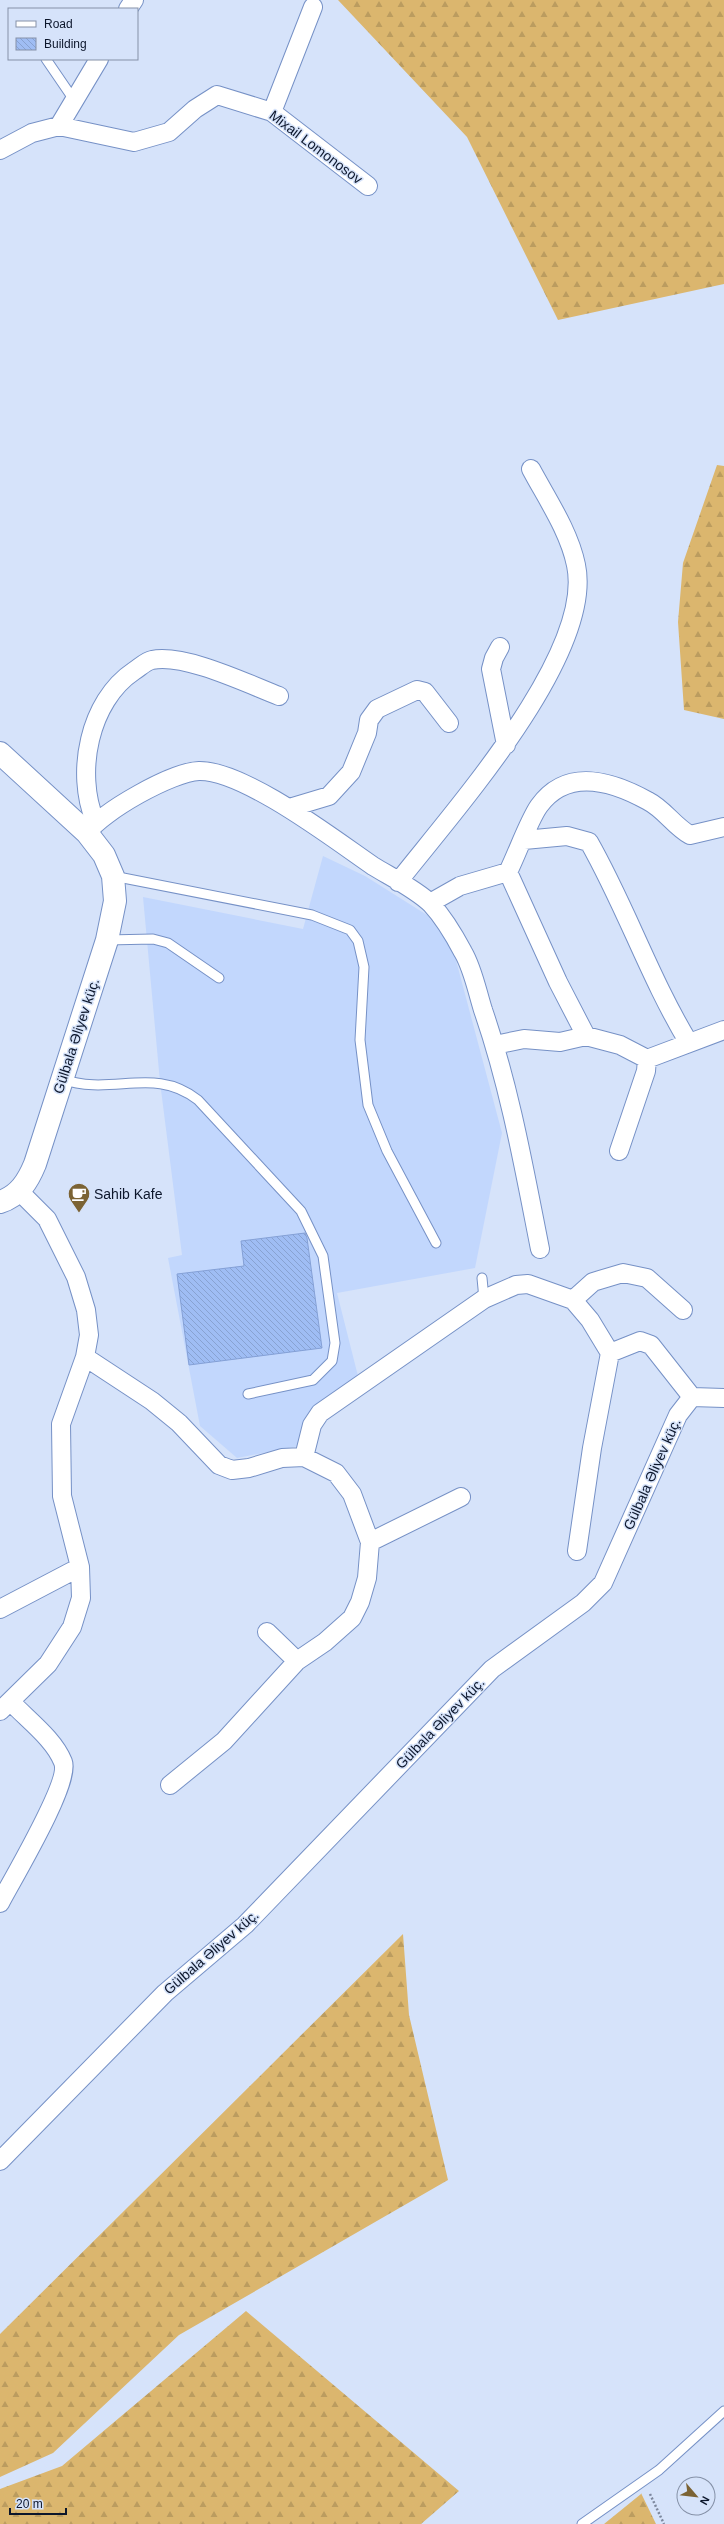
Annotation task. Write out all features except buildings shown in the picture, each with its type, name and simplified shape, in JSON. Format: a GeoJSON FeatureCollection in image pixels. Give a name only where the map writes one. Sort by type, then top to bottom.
{"type":"FeatureCollection","features":[{"type":"Feature","properties":{"kind":"street"},"geometry":{"type":"LineString","coordinates":[[272,112],[314,7]]}},
{"type":"Feature","properties":{"kind":"street"},"geometry":{"type":"LineString","coordinates":[[59,126],[98,60]]}},
{"type":"Feature","properties":{"kind":"street","name":"Mixail Lomonosov"},"geometry":{"type":"LineString","coordinates":[[0,150],[32,133],[59,126],[134,142],[169,132],[195,109],[217,96],[272,112],[368,186]]}},
{"type":"Feature","properties":{"kind":"street"},"geometry":{"type":"LineString","coordinates":[[398,882],[506,745],[536,697],[560,648],[577,600],[576,565],[564,531],[531,469]]}},
{"type":"Feature","properties":{"kind":"street"},"geometry":{"type":"LineString","coordinates":[[500,647],[494,658],[492,669],[506,745]]}},
{"type":"Feature","properties":{"kind":"street"},"geometry":{"type":"LineString","coordinates":[[279,696],[184,661],[152,660],[126,677],[106,699],[93,732],[86,772],[91,827],[149,789],[174,778],[199,771],[226,776],[289,808],[430,903],[450,928],[465,954],[495,1045],[512,1107],[540,1249]]}},
{"type":"Feature","properties":{"kind":"street"},"geometry":{"type":"LineString","coordinates":[[289,808],[329,796],[351,772],[367,733],[369,720],[377,710],[417,690],[424,692],[449,723]]}},
{"type":"Feature","properties":{"kind":"street","name":"Gülbala Əliyev küç."},"geometry":{"type":"LineString","coordinates":[[0,753],[91,827],[112,876],[115,901],[107,940],[35,1164],[29,1178],[19,1191],[0,1202]]}},
{"type":"Feature","properties":{"kind":"street"},"geometry":{"type":"LineString","coordinates":[[430,903],[460,886],[508,872],[538,807],[553,789],[566,784],[592,780],[649,801],[681,830],[690,835],[724,827]]}},
{"type":"Feature","properties":{"kind":"street"},"geometry":{"type":"LineString","coordinates":[[524,840],[567,836],[589,842],[610,880],[667,1006],[689,1043]]}},
{"type":"Feature","properties":{"kind":"street"},"geometry":{"type":"LineString","coordinates":[[508,872],[558,982],[586,1036]]}},
{"type":"Feature","properties":{"kind":"street"},"geometry":{"type":"LineString","coordinates":[[495,1045],[524,1039],[560,1042],[586,1036],[620,1044],[647,1059],[724,1030]]}},
{"type":"Feature","properties":{"kind":"street"},"geometry":{"type":"LineString","coordinates":[[619,1151],[646,1071],[647,1059]]}},
{"type":"Feature","properties":{"kind":"street"},"geometry":{"type":"LineString","coordinates":[[0,1903],[56,1797],[63,1777],[64,1763],[56,1749],[5,1707],[48,1664],[72,1627],[81,1598],[80,1567],[62,1496],[61,1424],[85,1357],[89,1335],[86,1310],[76,1277],[48,1219],[19,1191]]}},
{"type":"Feature","properties":{"kind":"street"},"geometry":{"type":"LineString","coordinates":[[573,1300],[593,1282],[623,1273],[647,1278],[683,1310]]}},
{"type":"Feature","properties":{"kind":"street"},"geometry":{"type":"LineString","coordinates":[[304,1458],[312,1426],[320,1413],[484,1299],[516,1285],[528,1284],[573,1300],[590,1320],[610,1353],[592,1448],[577,1551]]}},
{"type":"Feature","properties":{"kind":"street"},"geometry":{"type":"LineString","coordinates":[[610,1353],[640,1341],[651,1345],[692,1398],[724,1398]]}},
{"type":"Feature","properties":{"kind":"street"},"geometry":{"type":"LineString","coordinates":[[85,1357],[152,1401],[179,1423],[219,1465],[232,1470],[249,1468],[282,1458],[304,1458],[336,1473],[352,1494],[370,1542],[366,1578],[360,1602],[352,1618],[325,1642],[297,1661],[224,1741],[170,1785]]}},
{"type":"Feature","properties":{"kind":"street","name":"Gülbala Əliyev küç."},"geometry":{"type":"LineString","coordinates":[[0,2161],[165,1993],[245,1925],[492,1669],[577,1608],[603,1583],[678,1415],[692,1398]]}},
{"type":"Feature","properties":{"kind":"street"},"geometry":{"type":"LineString","coordinates":[[370,1542],[461,1497]]}},
{"type":"Feature","properties":{"kind":"street"},"geometry":{"type":"LineString","coordinates":[[0,1609],[80,1567]]}},
{"type":"Feature","properties":{"kind":"street"},"geometry":{"type":"LineString","coordinates":[[267,1632],[297,1661]]}},
{"type":"Feature","properties":{"kind":"lane"},"geometry":{"type":"LineString","coordinates":[[47,60],[74,100]]}},
{"type":"Feature","properties":{"kind":"lane"},"geometry":{"type":"LineString","coordinates":[[112,876],[312,916],[350,930],[358,941],[364,967],[360,1040],[368,1105],[388,1151],[436,1243]]}},
{"type":"Feature","properties":{"kind":"lane"},"geometry":{"type":"LineString","coordinates":[[107,940],[153,939],[168,943],[219,978]]}},
{"type":"Feature","properties":{"kind":"lane"},"geometry":{"type":"LineString","coordinates":[[62,1079],[76,1084],[94,1086],[160,1082],[184,1090],[198,1100],[300,1211],[323,1256],[335,1343],[332,1361],[313,1380],[248,1394]]}},
{"type":"Feature","properties":{"kind":"lane"},"geometry":{"type":"LineString","coordinates":[[482,1278],[484,1299]]}},
{"type":"Feature","properties":{"kind":"lane"},"geometry":{"type":"LineString","coordinates":[[582,2524],[659,2470],[724,2411]]}},
{"type":"Feature","properties":{"kind":"path"},"geometry":{"type":"LineString","coordinates":[[643,2480],[664,2524]]}},
{"type":"Feature","properties":{"kind":"shaded area"},"geometry":{"type":"Polygon","coordinates":[[[323,856],[365,876],[427,915],[453,949],[502,1133],[475,1268],[337,1293],[360,1384],[299,1446],[237,1458],[200,1426],[168,1258],[182,1255],[160,1082],[143,897],[303,929],[323,856]]]}},
{"type":"Feature","properties":{"kind":"green space"},"geometry":{"type":"Polygon","coordinates":[[[338,0],[724,0],[724,284],[558,320],[467,137],[338,0]]]}},
{"type":"Feature","properties":{"kind":"green space"},"geometry":{"type":"Polygon","coordinates":[[[717,465],[724,466],[724,719],[684,710],[678,622],[683,563],[717,465]]]}},
{"type":"Feature","properties":{"kind":"green space"},"geometry":{"type":"Polygon","coordinates":[[[403,1934],[409,2015],[448,2180],[179,2335],[53,2453],[0,2477],[0,2334],[403,1934]]]}},
{"type":"Feature","properties":{"kind":"green space"},"geometry":{"type":"Polygon","coordinates":[[[246,2311],[459,2491],[421,2524],[0,2524],[0,2489],[62,2466],[246,2311]]]}},
{"type":"Feature","properties":{"kind":"green space"},"geometry":{"type":"Polygon","coordinates":[[[641,2494],[656,2524],[604,2524],[641,2494]]]}},
{"type":"Feature","properties":{"kind":"place","name":"Sahib Kafe"},"geometry":{"type":"Point","coordinates":[79,1214]}}]}
